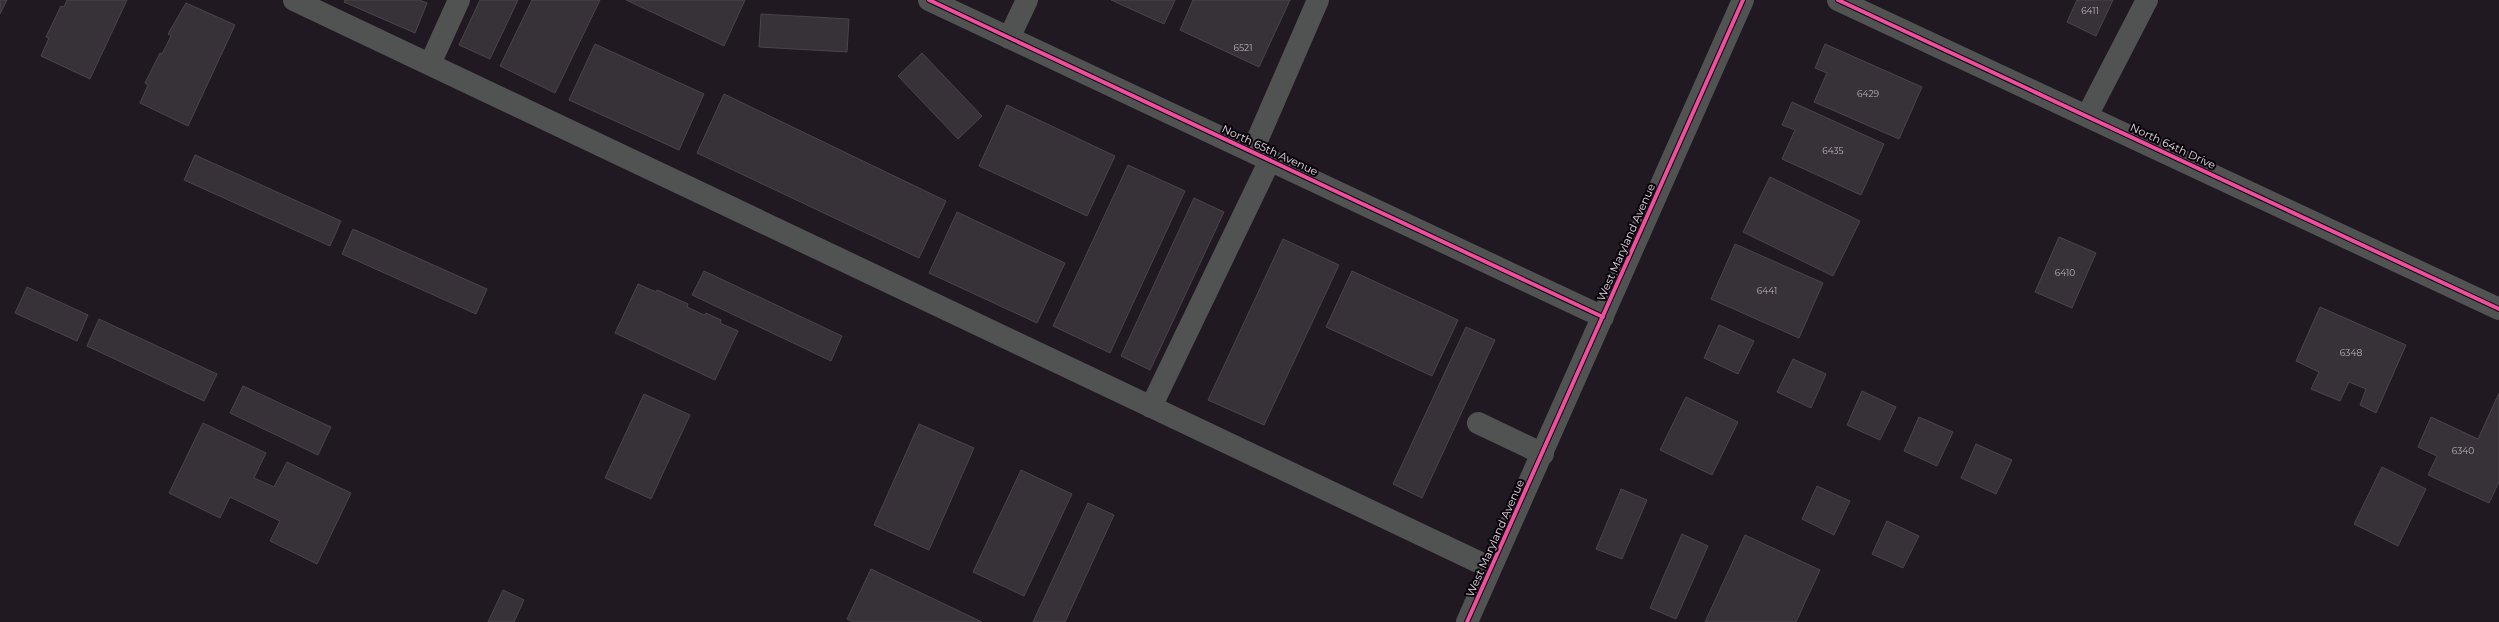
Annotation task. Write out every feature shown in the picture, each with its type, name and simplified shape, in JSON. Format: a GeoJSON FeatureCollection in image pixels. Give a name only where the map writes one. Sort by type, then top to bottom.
{"type":"FeatureCollection","features":[{"type":"Feature","properties":{"kind":"street"},"geometry":{"type":"LineString","coordinates":[[294,0],[1491,568]]}},
{"type":"Feature","properties":{"kind":"street"},"geometry":{"type":"LineString","coordinates":[[430,64],[459,0]]}},
{"type":"Feature","properties":{"kind":"street","name":"North 65th Avenue"},"geometry":{"type":"LineString","coordinates":[[929,0],[1603,317]]}},
{"type":"Feature","properties":{"kind":"street"},"geometry":{"type":"LineString","coordinates":[[1009,38],[1027,0]]}},
{"type":"Feature","properties":{"kind":"street"},"geometry":{"type":"LineString","coordinates":[[1151,407],[1261,156],[1318,0]]}},
{"type":"Feature","properties":{"kind":"street","name":"West Maryland Avenue"},"geometry":{"type":"LineString","coordinates":[[1467,622],[1543,454],[1743,0]]}},
{"type":"Feature","properties":{"kind":"street","name":"North 64th Drive"},"geometry":{"type":"LineString","coordinates":[[1838,0],[2499,310]]}},
{"type":"Feature","properties":{"kind":"street"},"geometry":{"type":"LineString","coordinates":[[2087,116],[2147,0]]}},
{"type":"Feature","properties":{"kind":"street"},"geometry":{"type":"LineString","coordinates":[[1478,422],[1543,454]]}},
{"type":"Feature","properties":{"kind":"building"},"geometry":{"type":"Polygon","coordinates":[[[0,0],[7,0],[0,14],[0,0]]]}},
{"type":"Feature","properties":{"kind":"building"},"geometry":{"type":"Polygon","coordinates":[[[67,0],[127,0],[90,79],[41,56],[49,38],[46,37],[61,6],[64,7],[67,0]]]}},
{"type":"Feature","properties":{"kind":"building"},"geometry":{"type":"Polygon","coordinates":[[[345,0],[419,0],[427,3],[415,33],[344,2],[345,0]]]}},
{"type":"Feature","properties":{"kind":"building"},"geometry":{"type":"Polygon","coordinates":[[[480,0],[518,0],[490,59],[459,45],[480,0]]]}},
{"type":"Feature","properties":{"kind":"building"},"geometry":{"type":"Polygon","coordinates":[[[532,0],[600,0],[555,93],[500,66],[532,0]]]}},
{"type":"Feature","properties":{"kind":"building"},"geometry":{"type":"Polygon","coordinates":[[[626,0],[745,0],[724,46],[626,0]]]}},
{"type":"Feature","properties":{"kind":"building"},"geometry":{"type":"Polygon","coordinates":[[[1111,0],[1175,0],[1164,24],[1111,0]]]}},
{"type":"Feature","properties":{"kind":"building"},"geometry":{"type":"Polygon","coordinates":[[[1193,0],[1290,0],[1259,67],[1180,30],[1193,0]]]}},
{"type":"Feature","properties":{"kind":"building"},"geometry":{"type":"Polygon","coordinates":[[[2077,0],[2113,0],[2096,36],[2067,22],[2077,0]]]}},
{"type":"Feature","properties":{"kind":"building"},"geometry":{"type":"Polygon","coordinates":[[[186,3],[235,25],[188,126],[140,103],[148,85],[145,83],[160,53],[162,54],[171,36],[168,34],[186,3]]]}},
{"type":"Feature","properties":{"kind":"building"},"geometry":{"type":"Polygon","coordinates":[[[761,14],[849,19],[847,52],[759,47],[761,14]]]}},
{"type":"Feature","properties":{"kind":"building"},"geometry":{"type":"Polygon","coordinates":[[[595,44],[704,94],[679,150],[569,100],[595,44]]]}},
{"type":"Feature","properties":{"kind":"building"},"geometry":{"type":"Polygon","coordinates":[[[1825,44],[1922,87],[1899,139],[1814,102],[1827,73],[1815,68],[1825,44]]]}},
{"type":"Feature","properties":{"kind":"building"},"geometry":{"type":"Polygon","coordinates":[[[922,53],[982,116],[958,139],[898,76],[922,53]]]}},
{"type":"Feature","properties":{"kind":"building"},"geometry":{"type":"Polygon","coordinates":[[[724,94],[946,201],[919,258],[697,153],[724,94]]]}},
{"type":"Feature","properties":{"kind":"building"},"geometry":{"type":"Polygon","coordinates":[[[1792,102],[1884,144],[1861,195],[1782,159],[1795,130],[1782,125],[1792,102]]]}},
{"type":"Feature","properties":{"kind":"building"},"geometry":{"type":"Polygon","coordinates":[[[1007,105],[1115,156],[1087,216],[979,166],[1007,105]]]}},
{"type":"Feature","properties":{"kind":"building"},"geometry":{"type":"Polygon","coordinates":[[[195,155],[341,221],[330,246],[184,180],[195,155]]]}},
{"type":"Feature","properties":{"kind":"building"},"geometry":{"type":"Polygon","coordinates":[[[1128,165],[1185,191],[1110,353],[1053,326],[1128,165]]]}},
{"type":"Feature","properties":{"kind":"building"},"geometry":{"type":"Polygon","coordinates":[[[1770,177],[1860,221],[1833,276],[1743,232],[1770,177]]]}},
{"type":"Feature","properties":{"kind":"building"},"geometry":{"type":"Polygon","coordinates":[[[1194,198],[1224,212],[1150,370],[1121,356],[1194,198]]]}},
{"type":"Feature","properties":{"kind":"building"},"geometry":{"type":"Polygon","coordinates":[[[957,212],[1065,263],[1037,323],[929,273],[957,212]]]}},
{"type":"Feature","properties":{"kind":"building"},"geometry":{"type":"Polygon","coordinates":[[[353,229],[487,289],[476,314],[342,254],[353,229]]]}},
{"type":"Feature","properties":{"kind":"building"},"geometry":{"type":"Polygon","coordinates":[[[2059,237],[2096,253],[2072,308],[2035,292],[2059,237]]]}},
{"type":"Feature","properties":{"kind":"building"},"geometry":{"type":"Polygon","coordinates":[[[1283,239],[1339,265],[1264,425],[1208,400],[1283,239]]]}},
{"type":"Feature","properties":{"kind":"building"},"geometry":{"type":"Polygon","coordinates":[[[1735,244],[1823,283],[1799,338],[1711,299],[1735,244]]]}},
{"type":"Feature","properties":{"kind":"building"},"geometry":{"type":"Polygon","coordinates":[[[704,271],[842,336],[831,361],[692,295],[704,271]]]}},
{"type":"Feature","properties":{"kind":"building"},"geometry":{"type":"Polygon","coordinates":[[[1352,271],[1458,320],[1432,376],[1326,327],[1352,271]]]}},
{"type":"Feature","properties":{"kind":"building"},"geometry":{"type":"Polygon","coordinates":[[[638,284],[656,292],[657,290],[688,304],[687,307],[704,315],[706,313],[721,320],[720,323],[738,331],[715,380],[615,333],[638,284]]]}},
{"type":"Feature","properties":{"kind":"building"},"geometry":{"type":"Polygon","coordinates":[[[27,287],[88,315],[77,341],[15,313],[27,287]]]}},
{"type":"Feature","properties":{"kind":"building"},"geometry":{"type":"Polygon","coordinates":[[[2320,307],[2406,345],[2376,413],[2360,405],[2366,389],[2349,382],[2340,401],[2311,389],[2319,372],[2296,361],[2320,307]]]}},
{"type":"Feature","properties":{"kind":"building"},"geometry":{"type":"Polygon","coordinates":[[[99,319],[217,374],[204,401],[87,346],[99,319]]]}},
{"type":"Feature","properties":{"kind":"building"},"geometry":{"type":"Polygon","coordinates":[[[1719,325],[1754,341],[1738,374],[1704,358],[1719,325]]]}},
{"type":"Feature","properties":{"kind":"building"},"geometry":{"type":"Polygon","coordinates":[[[1466,327],[1495,340],[1422,498],[1393,484],[1466,327]]]}},
{"type":"Feature","properties":{"kind":"building"},"geometry":{"type":"Polygon","coordinates":[[[1793,359],[1826,374],[1811,408],[1777,392],[1793,359]]]}},
{"type":"Feature","properties":{"kind":"building"},"geometry":{"type":"Polygon","coordinates":[[[243,386],[331,427],[318,455],[230,413],[243,386]]]}},
{"type":"Feature","properties":{"kind":"building"},"geometry":{"type":"Polygon","coordinates":[[[1862,391],[1896,407],[1880,440],[1847,425],[1862,391]]]}},
{"type":"Feature","properties":{"kind":"building"},"geometry":{"type":"Polygon","coordinates":[[[2499,393],[2499,482],[2489,503],[2428,475],[2437,456],[2418,447],[2431,417],[2478,439],[2499,393]]]}},
{"type":"Feature","properties":{"kind":"building"},"geometry":{"type":"Polygon","coordinates":[[[644,394],[690,415],[651,499],[605,478],[644,394]]]}},
{"type":"Feature","properties":{"kind":"building"},"geometry":{"type":"Polygon","coordinates":[[[1686,397],[1738,422],[1712,475],[1660,450],[1686,397]]]}},
{"type":"Feature","properties":{"kind":"building"},"geometry":{"type":"Polygon","coordinates":[[[1919,417],[1953,432],[1937,466],[1904,451],[1919,417]]]}},
{"type":"Feature","properties":{"kind":"building"},"geometry":{"type":"Polygon","coordinates":[[[203,423],[266,453],[254,478],[274,487],[287,462],[351,493],[317,564],[270,541],[280,521],[230,497],[220,518],[169,493],[203,423]]]}},
{"type":"Feature","properties":{"kind":"building"},"geometry":{"type":"Polygon","coordinates":[[[919,424],[974,448],[929,550],[874,525],[919,424]]]}},
{"type":"Feature","properties":{"kind":"building"},"geometry":{"type":"Polygon","coordinates":[[[1976,444],[2012,460],[1996,494],[1961,478],[1976,444]]]}},
{"type":"Feature","properties":{"kind":"building"},"geometry":{"type":"Polygon","coordinates":[[[2382,467],[2426,489],[2398,546],[2354,524],[2382,467]]]}},
{"type":"Feature","properties":{"kind":"building"},"geometry":{"type":"Polygon","coordinates":[[[1021,470],[1072,494],[1024,596],[973,572],[1021,470]]]}},
{"type":"Feature","properties":{"kind":"building"},"geometry":{"type":"Polygon","coordinates":[[[1817,486],[1850,501],[1834,535],[1802,519],[1817,486]]]}},
{"type":"Feature","properties":{"kind":"building"},"geometry":{"type":"Polygon","coordinates":[[[1621,489],[1647,500],[1622,559],[1596,549],[1621,489]]]}},
{"type":"Feature","properties":{"kind":"building"},"geometry":{"type":"Polygon","coordinates":[[[1088,503],[1114,515],[1065,622],[1033,622],[1088,503]]]}},
{"type":"Feature","properties":{"kind":"building"},"geometry":{"type":"Polygon","coordinates":[[[1887,521],[1919,536],[1903,568],[1872,554],[1887,521]]]}},
{"type":"Feature","properties":{"kind":"building"},"geometry":{"type":"Polygon","coordinates":[[[1682,534],[1708,546],[1676,619],[1650,608],[1682,534]]]}},
{"type":"Feature","properties":{"kind":"building"},"geometry":{"type":"Polygon","coordinates":[[[1745,535],[1820,570],[1796,622],[1705,622],[1745,535]]]}},
{"type":"Feature","properties":{"kind":"building"},"geometry":{"type":"Polygon","coordinates":[[[871,569],[982,622],[853,622],[847,619],[871,569]]]}},
{"type":"Feature","properties":{"kind":"building"},"geometry":{"type":"Polygon","coordinates":[[[503,590],[524,600],[514,622],[488,622],[503,590]]]}},
{"type":"Feature","properties":{"kind":"cycle path"},"geometry":{"type":"LineString","coordinates":[[929,0],[1603,317]]}},
{"type":"Feature","properties":{"kind":"cycle path"},"geometry":{"type":"LineString","coordinates":[[1467,622],[1743,0]]}},
{"type":"Feature","properties":{"kind":"cycle path"},"geometry":{"type":"LineString","coordinates":[[1838,0],[2499,309]]}}]}
